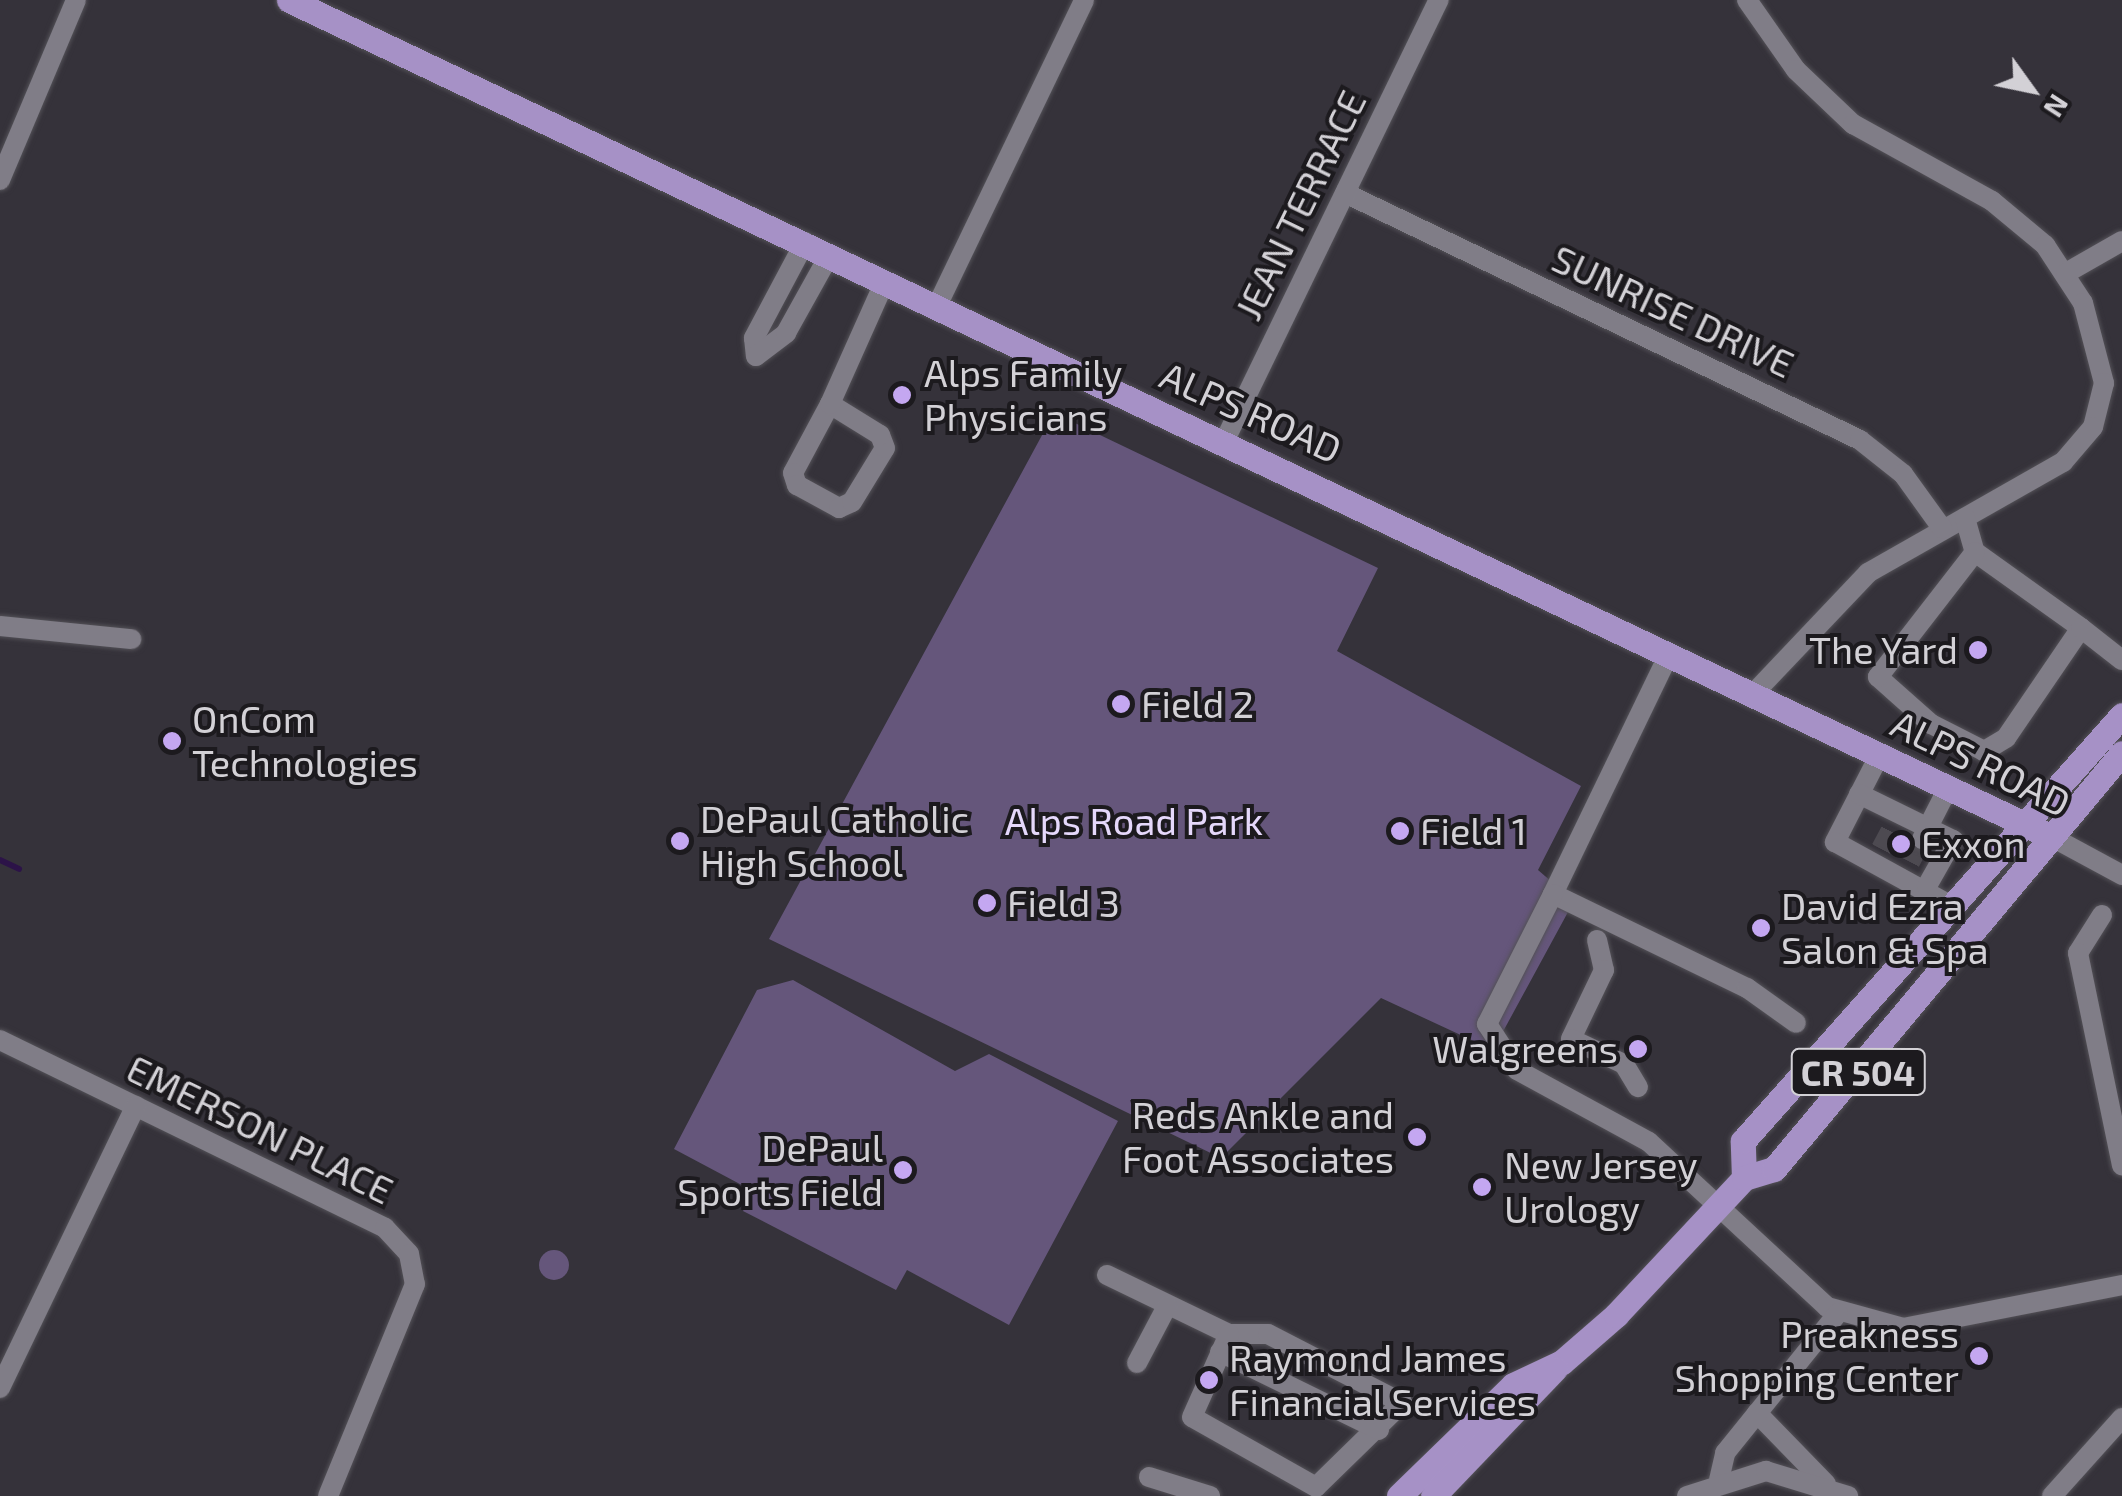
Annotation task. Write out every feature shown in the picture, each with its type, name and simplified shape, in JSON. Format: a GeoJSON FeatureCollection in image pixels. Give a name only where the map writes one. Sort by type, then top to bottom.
{"type":"FeatureCollection","features":[{"type":"Feature","properties":{"kind":"main road","name":"ALPS ROAD"},"geometry":{"type":"LineString","coordinates":[[290,0],[2050,836]]}},
{"type":"Feature","properties":{"kind":"main road"},"geometry":{"type":"LineString","coordinates":[[2022,822],[2122,715]]}},
{"type":"Feature","properties":{"kind":"main road"},"geometry":{"type":"LineString","coordinates":[[2050,836],[2122,753]]}},
{"type":"Feature","properties":{"kind":"main road","name":"CR 504"},"geometry":{"type":"LineString","coordinates":[[1744,1178],[1743,1141],[2022,822]]}},
{"type":"Feature","properties":{"kind":"main road","name":"CR 504"},"geometry":{"type":"LineString","coordinates":[[1434,1496],[1744,1178],[1774,1169],[2050,836]]}},
{"type":"Feature","properties":{"kind":"main road","name":"CR 504"},"geometry":{"type":"LineString","coordinates":[[1399,1496],[1513,1384],[1562,1362]]}},
{"type":"Feature","properties":{"kind":"street"},"geometry":{"type":"LineString","coordinates":[[0,180],[76,0]]}},
{"type":"Feature","properties":{"kind":"street"},"geometry":{"type":"LineString","coordinates":[[937,306],[1084,0]]}},
{"type":"Feature","properties":{"kind":"street","name":"JEAN TERRACE"},"geometry":{"type":"LineString","coordinates":[[1224,442],[1438,0]]}},
{"type":"Feature","properties":{"kind":"street"},"geometry":{"type":"LineString","coordinates":[[1748,0],[1823,98],[1886,146],[2020,219],[2066,273],[2103,359],[2093,427],[2035,484],[1942,528],[1844,593],[1752,694]]}},
{"type":"Feature","properties":{"kind":"street","name":"SUNRISE DRIVE"},"geometry":{"type":"LineString","coordinates":[[1345,193],[1860,440],[1903,474],[1942,528]]}},
{"type":"Feature","properties":{"kind":"street"},"geometry":{"type":"LineString","coordinates":[[2066,273],[2122,241]]}},
{"type":"Feature","properties":{"kind":"street"},"geometry":{"type":"LineString","coordinates":[[805,242],[754,338],[756,356],[786,333],[830,254]]}},
{"type":"Feature","properties":{"kind":"street"},"geometry":{"type":"LineString","coordinates":[[830,404],[880,435],[884,448],[852,502],[840,508],[796,485],[793,473],[830,404],[885,281]]}},
{"type":"Feature","properties":{"kind":"street"},"geometry":{"type":"LineString","coordinates":[[1965,518],[1975,552],[2122,660]]}},
{"type":"Feature","properties":{"kind":"street"},"geometry":{"type":"LineString","coordinates":[[1975,552],[1878,677],[1931,724],[1984,751],[2006,738],[2081,628]]}},
{"type":"Feature","properties":{"kind":"street"},"geometry":{"type":"LineString","coordinates":[[0,626],[130,639]]}},
{"type":"Feature","properties":{"kind":"street"},"geometry":{"type":"LineString","coordinates":[[1669,654],[1488,1024],[1517,1070],[1649,1142],[1838,1313],[1903,1328],[2122,1285]]}},
{"type":"Feature","properties":{"kind":"street"},"geometry":{"type":"LineString","coordinates":[[1879,756],[1835,842],[1907,868],[1950,905]]}},
{"type":"Feature","properties":{"kind":"street"},"geometry":{"type":"LineString","coordinates":[[1924,834],[1948,788]]}},
{"type":"Feature","properties":{"kind":"street"},"geometry":{"type":"LineString","coordinates":[[1859,794],[1924,834],[1953,840],[1927,886]]}},
{"type":"Feature","properties":{"kind":"street","name":"ALPS ROAD"},"geometry":{"type":"LineString","coordinates":[[2050,836],[2122,875]]}},
{"type":"Feature","properties":{"kind":"street"},"geometry":{"type":"LineString","coordinates":[[1553,894],[1748,988],[1796,1022]]}},
{"type":"Feature","properties":{"kind":"street"},"geometry":{"type":"LineString","coordinates":[[2102,915],[2078,953],[2122,1166]]}},
{"type":"Feature","properties":{"kind":"street"},"geometry":{"type":"LineString","coordinates":[[1598,940],[1604,970],[1570,1038],[1624,1064],[1638,1087]]}},
{"type":"Feature","properties":{"kind":"street","name":"EMERSON PLACE"},"geometry":{"type":"LineString","coordinates":[[0,1040],[385,1228],[409,1254],[415,1284],[328,1496]]}},
{"type":"Feature","properties":{"kind":"street"},"geometry":{"type":"LineString","coordinates":[[0,1388],[136,1106]]}},
{"type":"Feature","properties":{"kind":"street"},"geometry":{"type":"LineString","coordinates":[[1108,1275],[1379,1430]]}},
{"type":"Feature","properties":{"kind":"street"},"geometry":{"type":"LineString","coordinates":[[1137,1362],[1167,1306]]}},
{"type":"Feature","properties":{"kind":"street"},"geometry":{"type":"LineString","coordinates":[[1719,1480],[1724,1453],[1838,1313]]}},
{"type":"Feature","properties":{"kind":"street"},"geometry":{"type":"LineString","coordinates":[[1268,1334],[1402,1403],[1379,1430],[1316,1487],[1192,1418],[1224,1343],[1268,1334]]}},
{"type":"Feature","properties":{"kind":"street"},"geometry":{"type":"LineString","coordinates":[[1758,1414],[1826,1484]]}},
{"type":"Feature","properties":{"kind":"street"},"geometry":{"type":"LineString","coordinates":[[2052,1496],[2122,1418]]}},
{"type":"Feature","properties":{"kind":"street"},"geometry":{"type":"LineString","coordinates":[[1687,1496],[1719,1480],[1788,1472],[1848,1496]]}},
{"type":"Feature","properties":{"kind":"street"},"geometry":{"type":"LineString","coordinates":[[1149,1477],[1210,1496]]}},
{"type":"Feature","properties":{"kind":"green space","name":"Alps Road Park"},"geometry":{"type":"Polygon","coordinates":[[[1054,413],[1378,568],[1337,651],[1581,786],[1538,870],[1574,901],[1493,1050],[1381,998],[1221,1158],[769,939],[1054,413]]]}},
{"type":"Feature","properties":{"kind":"green space","name":"DePaul Sports Field"},"geometry":{"type":"Polygon","coordinates":[[[793,980],[955,1071],[989,1054],[1118,1121],[1009,1325],[907,1270],[896,1290],[743,1211],[753,1191],[674,1149],[757,990],[793,980]]]}},
{"type":"Feature","properties":{"kind":"green space"},"geometry":{"type":"Polygon","coordinates":[[[554,1250],[565,1254],[569,1265],[565,1276],[554,1280],[543,1276],[539,1265],[543,1254],[554,1250]]]}},
{"type":"Feature","properties":{"kind":"waterway"},"geometry":{"type":"LineString","coordinates":[[0,860],[19,869]]}},
{"type":"Feature","properties":{"kind":"tunnel"},"geometry":{"type":"LineString","coordinates":[[1881,849],[1893,826]]}},
{"type":"Feature","properties":{"kind":"tunnel"},"geometry":{"type":"LineString","coordinates":[[1910,862],[1922,839]]}},
{"type":"Feature","properties":{"kind":"place","name":"Alps Family Physicians"},"geometry":{"type":"Point","coordinates":[902,395]}},
{"type":"Feature","properties":{"kind":"place","name":"The Yard"},"geometry":{"type":"Point","coordinates":[1978,650]}},
{"type":"Feature","properties":{"kind":"place","name":"Field 2"},"geometry":{"type":"Point","coordinates":[1121,704]}},
{"type":"Feature","properties":{"kind":"place","name":"OnCom Technologies"},"geometry":{"type":"Point","coordinates":[172,741]}},
{"type":"Feature","properties":{"kind":"place","name":"Field 1"},"geometry":{"type":"Point","coordinates":[1400,831]}},
{"type":"Feature","properties":{"kind":"place","name":"DePaul Catholic High School"},"geometry":{"type":"Point","coordinates":[680,841]}},
{"type":"Feature","properties":{"kind":"place","name":"Exxon"},"geometry":{"type":"Point","coordinates":[1901,844]}},
{"type":"Feature","properties":{"kind":"place","name":"Field 3"},"geometry":{"type":"Point","coordinates":[987,903]}},
{"type":"Feature","properties":{"kind":"place","name":"David Ezra Salon & Spa"},"geometry":{"type":"Point","coordinates":[1761,928]}},
{"type":"Feature","properties":{"kind":"place","name":"Walgreens"},"geometry":{"type":"Point","coordinates":[1638,1049]}},
{"type":"Feature","properties":{"kind":"place","name":"Reds Ankle and Foot Associates"},"geometry":{"type":"Point","coordinates":[1417,1137]}},
{"type":"Feature","properties":{"kind":"place","name":"DePaul Sports Field"},"geometry":{"type":"Point","coordinates":[903,1170]}},
{"type":"Feature","properties":{"kind":"place","name":"New Jersey Urology"},"geometry":{"type":"Point","coordinates":[1482,1187]}},
{"type":"Feature","properties":{"kind":"place","name":"Preakness Shopping Center"},"geometry":{"type":"Point","coordinates":[1979,1356]}},
{"type":"Feature","properties":{"kind":"place","name":"Raymond James Financial Services"},"geometry":{"type":"Point","coordinates":[1209,1380]}}]}
